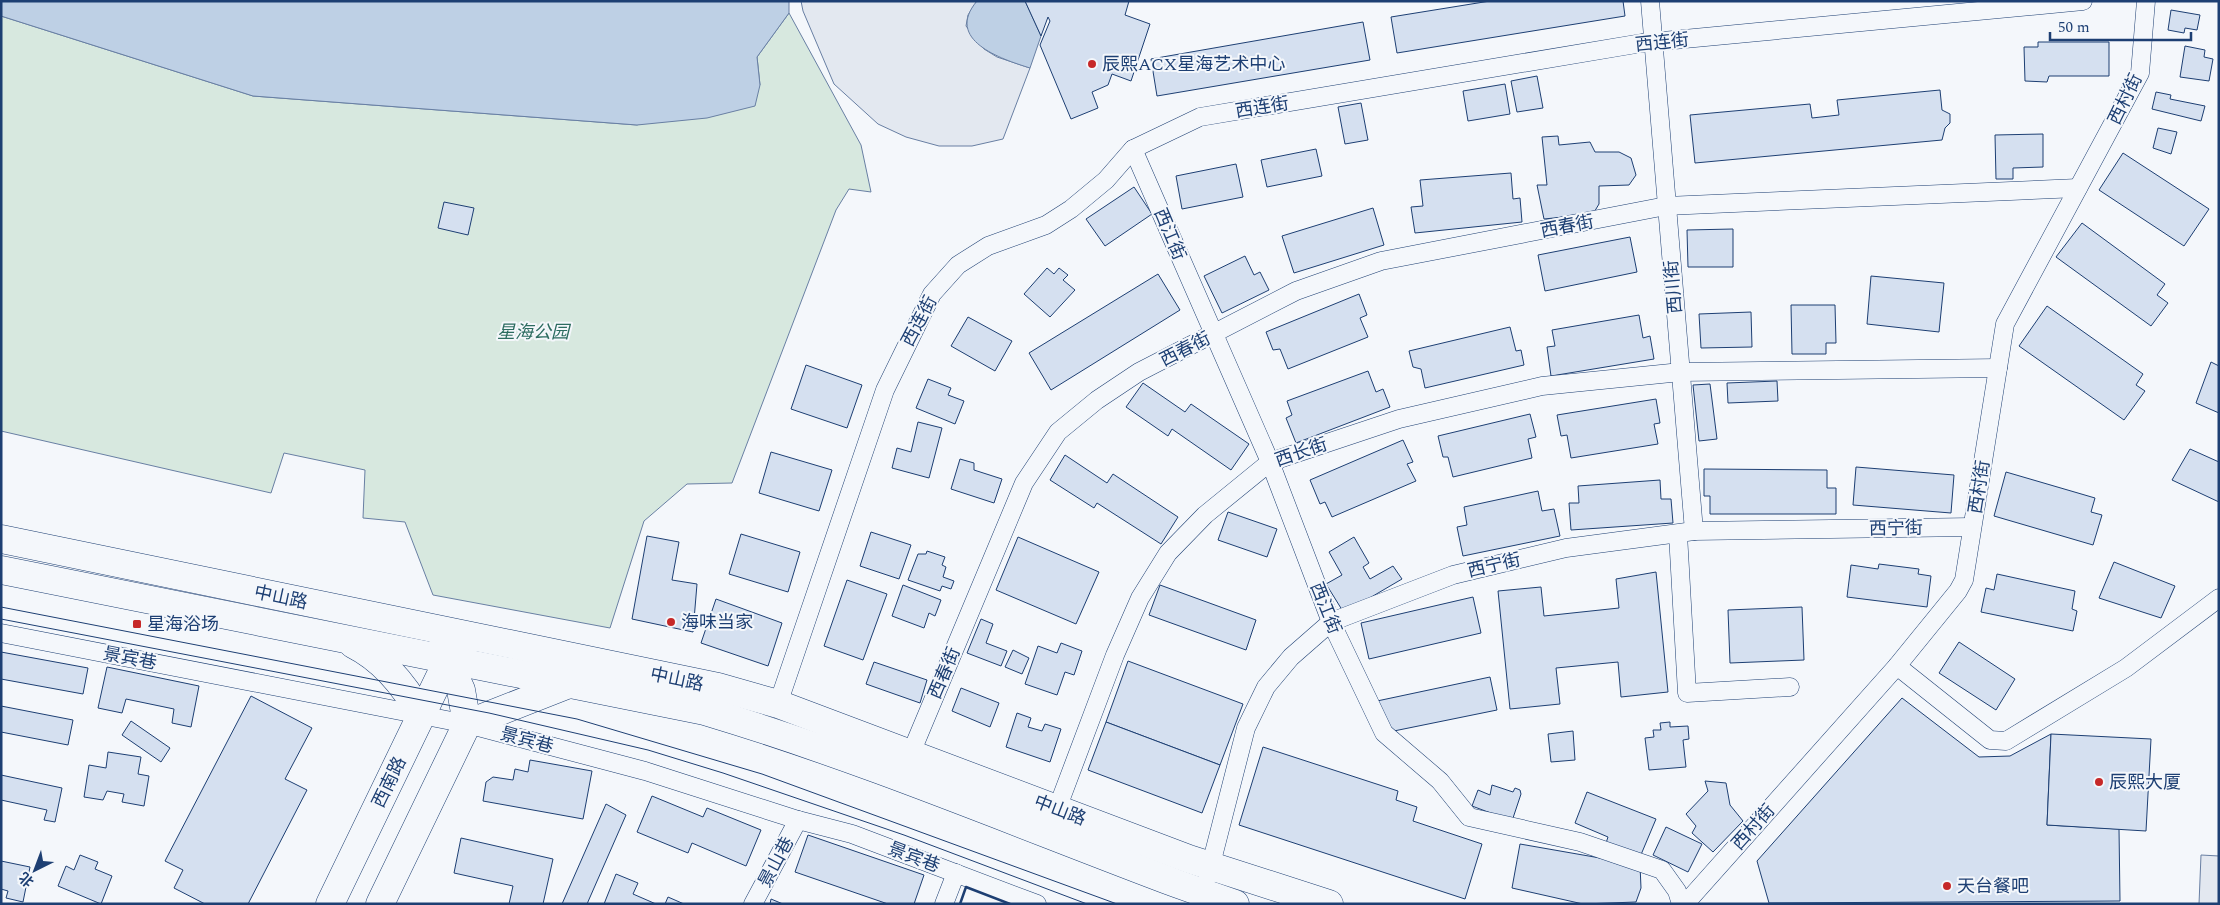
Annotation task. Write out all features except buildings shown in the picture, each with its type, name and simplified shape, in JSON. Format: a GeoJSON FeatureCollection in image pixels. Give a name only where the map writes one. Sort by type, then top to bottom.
{"type":"FeatureCollection","features":[{"type":"Feature","properties":{"kind":"main road","name":"中山路"},"geometry":{"type":"LineString","coordinates":[[1,539],[718,687],[778,704],[1210,867],[1329,904]]}},
{"type":"Feature","properties":{"kind":"main road","name":"中山路"},"geometry":{"type":"LineString","coordinates":[[1,570],[705,711],[768,730],[1202,898],[1235,904]]}},
{"type":"Feature","properties":{"kind":"main road"},"geometry":{"type":"LineString","coordinates":[[380,904],[467,724],[461,690],[448,660],[430,628]]}},
{"type":"Feature","properties":{"kind":"main road","name":"西南路"},"geometry":{"type":"LineString","coordinates":[[330,904],[448,660],[460,646],[476,637]]}},
{"type":"Feature","properties":{"kind":"main road"},"geometry":{"type":"LineString","coordinates":[[340,638],[360,648],[394,676],[409,694],[421,715]]}},
{"type":"Feature","properties":{"kind":"main road"},"geometry":{"type":"LineString","coordinates":[[467,724],[569,684]]}},
{"type":"Feature","properties":{"kind":"street","name":"西川街"},"geometry":{"type":"LineString","coordinates":[[1650,1],[1681,372],[1686,533],[1687,693],[1790,687]]}},
{"type":"Feature","properties":{"kind":"street","name":"西连街"},"geometry":{"type":"LineString","coordinates":[[778,704],[885,390],[932,294],[958,265],[988,246],[1046,225],[1071,209],[1106,180],[1133,149],[1200,117],[1653,42],[2083,1]]}},
{"type":"Feature","properties":{"kind":"street","name":"西村街"},"geometry":{"type":"LineString","coordinates":[[1683,904],[1897,666],[1958,591],[1964,580],[2005,324],[2140,73],[2146,1]]}},
{"type":"Feature","properties":{"kind":"street","name":"西江街"},"geometry":{"type":"LineString","coordinates":[[1133,149],[1270,462],[1331,622],[1384,733],[1440,782],[1468,817],[1580,842],[1662,870],[1677,891],[1683,904]]}},
{"type":"Feature","properties":{"kind":"street","name":"西春街"},"geometry":{"type":"LineString","coordinates":[[911,753],[1024,483],[1058,432],[1097,400],[1139,372],[1296,291],[1381,261],[1666,206],[2078,188]]}},
{"type":"Feature","properties":{"kind":"street","name":"西长街"},"geometry":{"type":"LineString","coordinates":[[1057,809],[1114,655],[1140,598],[1168,553],[1205,516],[1270,462],[1399,419],[1542,386],[1681,372],[1998,368]]}},
{"type":"Feature","properties":{"kind":"street","name":"西宁街"},"geometry":{"type":"LineString","coordinates":[[1202,898],[1246,728],[1266,687],[1291,657],[1331,622],[1453,575],[1566,548],[1686,533],[1972,527]]}},
{"type":"Feature","properties":{"kind":"street"},"geometry":{"type":"LineString","coordinates":[[1897,666],[1990,740],[2006,741],[2126,668],[2219,598]]}},
{"type":"Feature","properties":{"kind":"street","name":"景宾巷"},"geometry":{"type":"LineString","coordinates":[[1,632],[467,724],[645,771],[798,820],[852,834],[1037,904]]}},
{"type":"Feature","properties":{"kind":"street","name":"景山巷"},"geometry":{"type":"LineString","coordinates":[[753,904],[798,820]]}},
{"type":"Feature","properties":{"kind":"street"},"geometry":{"type":"LineString","coordinates":[[944,904],[956,873]]}},
{"type":"Feature","properties":{"kind":"green space","name":"星海公园"},"geometry":{"type":"Polygon","coordinates":[[[789,13],[861,145],[871,192],[849,189],[836,210],[732,483],[687,484],[644,521],[610,628],[433,595],[405,522],[363,518],[365,470],[284,453],[271,493],[1,431],[1,16],[253,96],[637,125],[760,85],[757,57],[789,13]]]}},
{"type":"Feature","properties":{"kind":"shaded area"},"geometry":{"type":"Polygon","coordinates":[[[801,1],[977,1],[968,15],[966,26],[984,49],[997,57],[1030,68],[1003,139],[972,146],[939,146],[906,137],[878,124],[834,84],[803,11],[801,1]]]}},
{"type":"Feature","properties":{"kind":"shaded area"},"geometry":{"type":"Polygon","coordinates":[[[2201,855],[2219,856],[2219,904],[2199,904],[2201,855]]]}},
{"type":"Feature","properties":{"kind":"water"},"geometry":{"type":"Polygon","coordinates":[[[1,1],[789,1],[789,13],[757,57],[760,85],[755,106],[707,118],[637,125],[253,96],[1,16],[1,1]]]}},
{"type":"Feature","properties":{"kind":"water"},"geometry":{"type":"Polygon","coordinates":[[[977,1],[1025,1],[1041,36],[1030,68],[992,53],[980,46],[972,37],[967,27],[969,15],[977,1]]]}},
{"type":"Feature","properties":{"kind":"tram line"},"geometry":{"type":"LineString","coordinates":[[1,607],[577,719],[762,774],[1117,904]]}},
{"type":"Feature","properties":{"kind":"tram line"},"geometry":{"type":"LineString","coordinates":[[1,619],[489,713],[648,750],[723,773],[904,835],[1087,904]]}},
{"type":"Feature","properties":{"kind":"wall"},"geometry":{"type":"LineString","coordinates":[[960,904],[966,887],[1010,904]]}},
{"type":"Feature","properties":{"kind":"place","name":"辰熙ACX星海艺术中心"},"geometry":{"type":"Point","coordinates":[1092,64]}},
{"type":"Feature","properties":{"kind":"place","name":"海味当家"},"geometry":{"type":"Point","coordinates":[671,622]}},
{"type":"Feature","properties":{"kind":"place","name":"星海浴场"},"geometry":{"type":"Point","coordinates":[137,624]}},
{"type":"Feature","properties":{"kind":"place","name":"辰熙大厦"},"geometry":{"type":"Point","coordinates":[2099,782]}},
{"type":"Feature","properties":{"kind":"place","name":"天台餐吧"},"geometry":{"type":"Point","coordinates":[1947,886]}}]}
